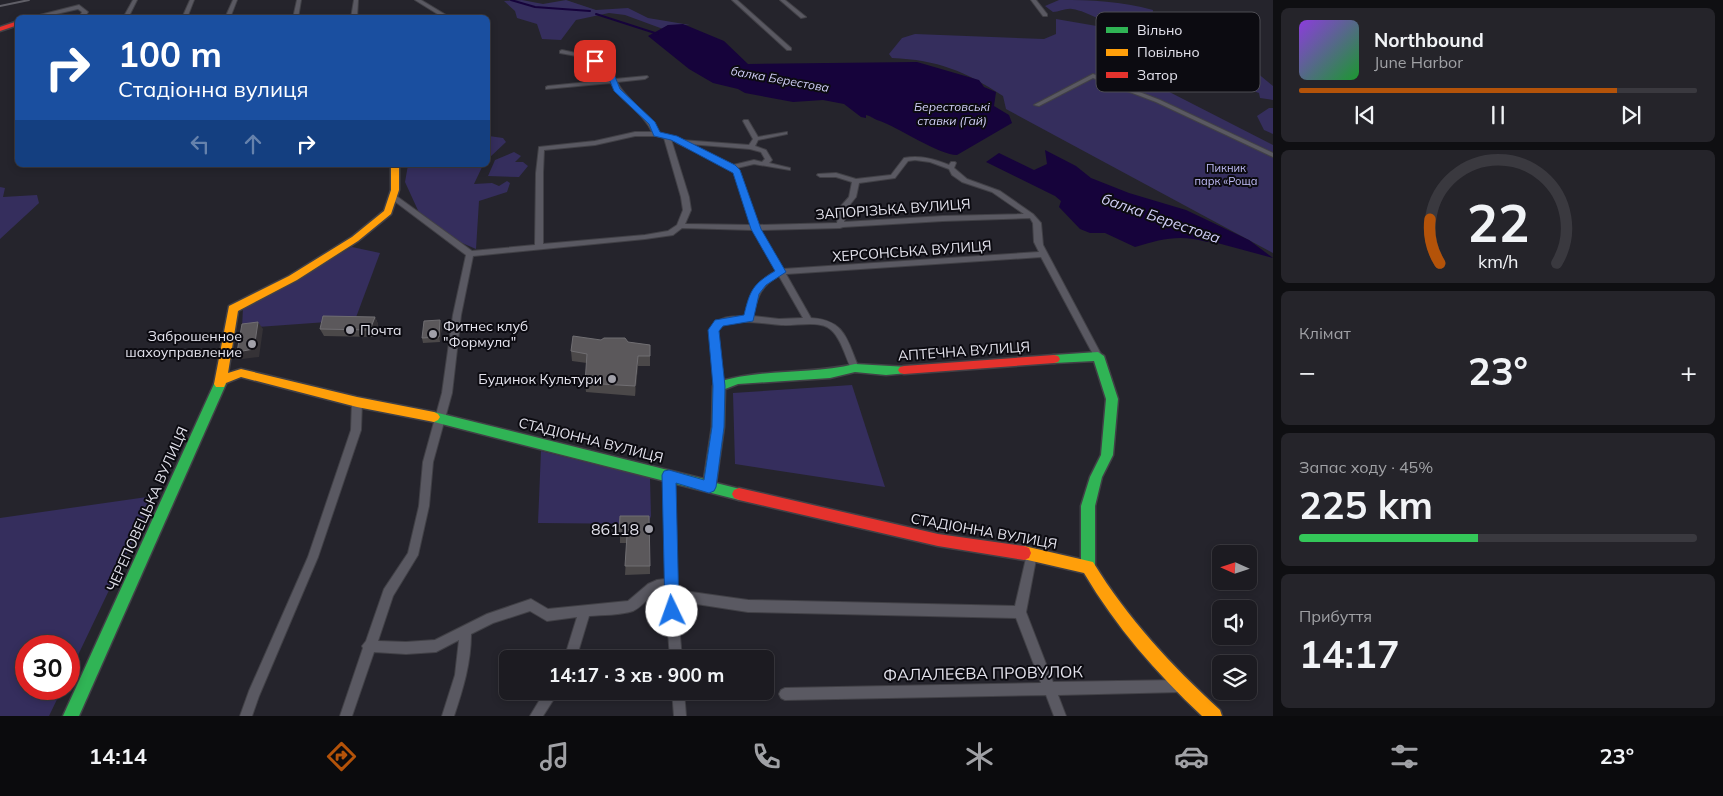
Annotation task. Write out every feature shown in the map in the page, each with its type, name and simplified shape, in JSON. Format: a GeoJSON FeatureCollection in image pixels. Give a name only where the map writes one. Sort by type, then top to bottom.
{"type":"FeatureCollection","features":[{"type":"Feature","properties":{"kind":"street"},"geometry":{"type":"LineString","coordinates":[[127,15],[135,0]]}},
{"type":"Feature","properties":{"kind":"street"},"geometry":{"type":"LineString","coordinates":[[185,15],[192,0]]}},
{"type":"Feature","properties":{"kind":"street"},"geometry":{"type":"LineString","coordinates":[[229,15],[235,0]]}},
{"type":"Feature","properties":{"kind":"street"},"geometry":{"type":"LineString","coordinates":[[296,15],[299,0]]}},
{"type":"Feature","properties":{"kind":"street"},"geometry":{"type":"LineString","coordinates":[[354,15],[356,0]]}},
{"type":"Feature","properties":{"kind":"street"},"geometry":{"type":"LineString","coordinates":[[417,0],[444,15]]}},
{"type":"Feature","properties":{"kind":"street"},"geometry":{"type":"LineString","coordinates":[[734,0],[789,49]]}},
{"type":"Feature","properties":{"kind":"street"},"geometry":{"type":"LineString","coordinates":[[782,0],[803,18]]}},
{"type":"Feature","properties":{"kind":"street"},"geometry":{"type":"LineString","coordinates":[[1034,0],[1045,16]]}},
{"type":"Feature","properties":{"kind":"street"},"geometry":{"type":"LineString","coordinates":[[43,15],[79,7],[85,12],[83,15]]}},
{"type":"Feature","properties":{"kind":"street"},"geometry":{"type":"LineString","coordinates":[[0,18],[15,22]]}},
{"type":"Feature","properties":{"kind":"street"},"geometry":{"type":"LineString","coordinates":[[0,29],[15,24]]}},
{"type":"Feature","properties":{"kind":"street"},"geometry":{"type":"LineString","coordinates":[[562,52],[583,56],[607,65],[616,90],[653,124],[656,134]]}},
{"type":"Feature","properties":{"kind":"street"},"geometry":{"type":"LineString","coordinates":[[548,88],[645,76]]}},
{"type":"Feature","properties":{"kind":"street"},"geometry":{"type":"LineString","coordinates":[[1037,105],[1093,76],[1096,77]]}},
{"type":"Feature","properties":{"kind":"street"},"geometry":{"type":"LineString","coordinates":[[1135,92],[1158,101],[1273,155]]}},
{"type":"Feature","properties":{"kind":"street"},"geometry":{"type":"LineString","coordinates":[[746,121],[756,139]]}},
{"type":"Feature","properties":{"kind":"street"},"geometry":{"type":"LineString","coordinates":[[751,147],[756,139],[785,133]]}},
{"type":"Feature","properties":{"kind":"street"},"geometry":{"type":"LineString","coordinates":[[539,246],[540,194],[538,177],[541,148],[596,143],[635,134],[666,136],[732,167],[737,172],[756,229],[809,322]]}},
{"type":"Feature","properties":{"kind":"street"},"geometry":{"type":"LineString","coordinates":[[395,167],[393,197],[470,254],[539,246],[646,238],[670,233],[680,226],[687,210],[685,197],[666,136]]}},
{"type":"Feature","properties":{"kind":"street"},"geometry":{"type":"LineString","coordinates":[[679,142],[751,147],[764,151],[769,160],[764,163]]}},
{"type":"Feature","properties":{"kind":"street"},"geometry":{"type":"LineString","coordinates":[[820,174],[836,175],[856,181],[893,177],[902,162],[915,158],[952,166],[964,181],[992,190],[1031,216],[1038,225],[1036,237],[1039,246],[1045,254],[1098,356],[1112,399],[1106,455],[1096,477],[1088,506],[1088,567],[1116,614],[1181,686],[1214,716]]}},
{"type":"Feature","properties":{"kind":"street"},"geometry":{"type":"LineString","coordinates":[[732,167],[754,162],[788,169]]}},
{"type":"Feature","properties":{"kind":"street"},"geometry":{"type":"LineString","coordinates":[[840,226],[844,207],[852,197],[856,181]]}},
{"type":"Feature","properties":{"kind":"street","name":"ЧЕРЕПОВЕЦЬКА ВУЛИЦЯ"},"geometry":{"type":"LineString","coordinates":[[70,716],[222,380],[233,309],[293,278],[355,239],[388,212],[393,197]]}},
{"type":"Feature","properties":{"kind":"street","name":"ЗАПОРІЗЬКА ВУЛИЦЯ"},"geometry":{"type":"LineString","coordinates":[[680,226],[756,229],[840,226],[989,216],[1031,216]]}},
{"type":"Feature","properties":{"kind":"street"},"geometry":{"type":"LineString","coordinates":[[346,716],[368,646],[388,593],[412,555],[424,506],[428,462],[447,393],[458,316],[470,254]]}},
{"type":"Feature","properties":{"kind":"street","name":"ХЕРСОНСЬКА ВУЛИЦЯ"},"geometry":{"type":"LineString","coordinates":[[781,272],[1045,254]]}},
{"type":"Feature","properties":{"kind":"street"},"geometry":{"type":"LineString","coordinates":[[749,318],[754,294],[762,283],[781,272]]}},
{"type":"Feature","properties":{"kind":"street"},"geometry":{"type":"LineString","coordinates":[[709,487],[718,427],[719,386],[715,326],[719,323],[749,318],[779,322],[822,322],[836,330],[855,368]]}},
{"type":"Feature","properties":{"kind":"street","name":"АПТЕЧНА ВУЛИЦЯ"},"geometry":{"type":"LineString","coordinates":[[719,386],[745,379],[830,374],[855,368],[886,371],[1098,356]]}},
{"type":"Feature","properties":{"kind":"street","name":"СТАДІОННА ВУЛИЦЯ"},"geometry":{"type":"LineString","coordinates":[[222,380],[241,373],[357,402],[439,418],[669,475],[709,487],[938,540],[1032,554],[1088,567]]}},
{"type":"Feature","properties":{"kind":"street"},"geometry":{"type":"LineString","coordinates":[[246,716],[253,695],[313,557],[356,430],[357,402]]}},
{"type":"Feature","properties":{"kind":"street"},"geometry":{"type":"LineString","coordinates":[[669,475],[671,590],[675,650]]}},
{"type":"Feature","properties":{"kind":"street"},"geometry":{"type":"LineString","coordinates":[[1032,554],[1020,612],[1060,716]]}},
{"type":"Feature","properties":{"kind":"street"},"geometry":{"type":"LineString","coordinates":[[368,646],[406,648],[436,646],[491,618],[531,605],[547,615],[630,606],[640,600],[646,590],[658,584],[671,590],[748,606],[1020,612]]}},
{"type":"Feature","properties":{"kind":"street"},"geometry":{"type":"LineString","coordinates":[[573,650],[585,611]]}},
{"type":"Feature","properties":{"kind":"street"},"geometry":{"type":"LineString","coordinates":[[448,716],[462,678],[466,652],[465,632]]}},
{"type":"Feature","properties":{"kind":"street","name":"ФАЛАЛЕЄВА ПРОВУЛОК"},"geometry":{"type":"LineString","coordinates":[[785,694],[1181,686]]}},
{"type":"Feature","properties":{"kind":"street"},"geometry":{"type":"LineString","coordinates":[[536,716],[547,700]]}},
{"type":"Feature","properties":{"kind":"street"},"geometry":{"type":"LineString","coordinates":[[679,700],[680,716]]}},
{"type":"Feature","properties":{"kind":"green space"},"geometry":{"type":"Polygon","coordinates":[[[522,0],[543,4],[566,0],[596,10],[628,8],[648,18],[690,25],[668,25],[663,29],[625,15],[609,13],[576,20],[561,40],[542,39],[537,24],[517,18],[515,11],[504,1],[522,0]]]}},
{"type":"Feature","properties":{"kind":"green space"},"geometry":{"type":"Polygon","coordinates":[[[1059,0],[1083,0],[1129,5],[1153,10],[1153,12],[1096,12],[1096,18],[1070,9],[1053,12],[1045,6],[1059,0]]]}},
{"type":"Feature","properties":{"kind":"green space","name":"Пикник парк «Роща"},"geometry":{"type":"Polygon","coordinates":[[[1056,19],[1096,26],[1096,92],[1169,92],[1273,145],[1273,253],[1006,109],[1003,96],[976,80],[951,68],[923,61],[892,58],[889,54],[902,38],[915,34],[1044,39],[1056,34],[1056,19]]]}},
{"type":"Feature","properties":{"kind":"green space","name":"Пикник парк «Роща"},"geometry":{"type":"Polygon","coordinates":[[[1260,75],[1273,86],[1273,100],[1260,98],[1259,93],[1256,92],[1260,92],[1260,75]]]}},
{"type":"Feature","properties":{"kind":"green space"},"geometry":{"type":"Polygon","coordinates":[[[1269,108],[1273,108],[1273,134],[1264,130],[1257,116],[1269,108]]]}},
{"type":"Feature","properties":{"kind":"green space"},"geometry":{"type":"Polygon","coordinates":[[[490,136],[503,138],[506,142],[490,157],[490,136]]]}},
{"type":"Feature","properties":{"kind":"green space"},"geometry":{"type":"Polygon","coordinates":[[[514,152],[521,156],[515,162],[523,162],[528,166],[519,177],[488,176],[495,160],[514,152]]]}},
{"type":"Feature","properties":{"kind":"green space"},"geometry":{"type":"Polygon","coordinates":[[[408,167],[482,167],[474,184],[492,183],[499,186],[507,181],[510,183],[507,192],[479,201],[476,249],[441,234],[421,217],[405,182],[408,167]]]}},
{"type":"Feature","properties":{"kind":"green space"},"geometry":{"type":"Polygon","coordinates":[[[0,187],[5,188],[3,197],[37,195],[39,203],[0,239],[0,187]]]}},
{"type":"Feature","properties":{"kind":"green space"},"geometry":{"type":"Polygon","coordinates":[[[352,247],[380,253],[355,320],[242,328],[243,308],[352,247]]]}},
{"type":"Feature","properties":{"kind":"green space"},"geometry":{"type":"Polygon","coordinates":[[[852,385],[885,487],[735,464],[733,393],[852,385]]]}},
{"type":"Feature","properties":{"kind":"green space"},"geometry":{"type":"Polygon","coordinates":[[[541,451],[650,478],[651,516],[648,524],[538,523],[541,451]]]}},
{"type":"Feature","properties":{"kind":"green space"},"geometry":{"type":"Polygon","coordinates":[[[154,496],[80,651],[80,635],[15,635],[15,700],[57,700],[49,716],[0,716],[0,518],[154,496]]]}},
{"type":"Feature","properties":{"kind":"water","name":"Берестовські ставки (Гай)"},"geometry":{"type":"Polygon","coordinates":[[[683,24],[724,41],[748,64],[917,62],[979,80],[984,87],[996,92],[994,106],[1009,115],[1012,123],[957,155],[940,151],[869,116],[866,115],[866,118],[861,117],[844,104],[823,100],[793,102],[745,93],[738,89],[713,83],[689,69],[648,36],[668,25],[683,24]]]}},
{"type":"Feature","properties":{"kind":"water","name":"Берестовські ставки (Гай)"},"geometry":{"type":"Polygon","coordinates":[[[1045,150],[1076,166],[1091,178],[1129,193],[1186,210],[1249,240],[1273,258],[1210,241],[1171,238],[1135,247],[1105,233],[1090,233],[1080,229],[1059,207],[1061,201],[1055,196],[986,162],[999,153],[1034,170],[1047,164],[1045,150]]]}},
{"type":"Feature","properties":{"kind":"building"},"geometry":{"type":"Polygon","coordinates":[[[323,316],[375,317],[370,330],[320,329],[323,316]]]}},
{"type":"Feature","properties":{"kind":"building","name":"Фитнес клуб \"Формула\""},"geometry":{"type":"Polygon","coordinates":[[[440,320],[439,337],[422,338],[424,321],[440,320]]]}},
{"type":"Feature","properties":{"kind":"building"},"geometry":{"type":"Polygon","coordinates":[[[258,322],[254,349],[237,352],[242,324],[258,322]]]}},
{"type":"Feature","properties":{"kind":"building","name":"Будинок Культури"},"geometry":{"type":"Polygon","coordinates":[[[573,336],[601,340],[604,338],[625,338],[628,342],[650,345],[650,356],[638,356],[635,386],[585,383],[587,354],[571,351],[573,336]]]}},
{"type":"Feature","properties":{"kind":"building"},"geometry":{"type":"Polygon","coordinates":[[[620,516],[649,516],[650,566],[625,566],[627,535],[619,535],[620,516]]]}},
{"type":"Feature","properties":{"kind":"waterway","name":"балка Берестова"},"geometry":{"type":"LineString","coordinates":[[511,0],[535,7],[590,11]]}},
{"type":"Feature","properties":{"kind":"waterway","name":"балка Берестова"},"geometry":{"type":"LineString","coordinates":[[596,14],[658,34]]}},
{"type":"Feature","properties":{"kind":"railway"},"geometry":{"type":"LineString","coordinates":[[0,6],[29,0]]}},
{"type":"Feature","properties":{"kind":"traffic: fast"},"geometry":{"type":"LineString","coordinates":[[1054,359],[1098,356],[1112,399],[1107,455],[1096,477],[1088,506],[1088,567]]}},
{"type":"Feature","properties":{"kind":"traffic: fast"},"geometry":{"type":"LineString","coordinates":[[709,487],[718,427],[719,386],[738,380],[830,374],[855,368],[886,371],[904,370]]}},
{"type":"Feature","properties":{"kind":"traffic: fast"},"geometry":{"type":"LineString","coordinates":[[71,716],[220,384]]}},
{"type":"Feature","properties":{"kind":"traffic: fast"},"geometry":{"type":"LineString","coordinates":[[434,417],[739,494]]}},
{"type":"Feature","properties":{"kind":"traffic: slow"},"geometry":{"type":"LineString","coordinates":[[220,384],[233,309],[293,278],[355,239],[388,212],[395,190],[395,167]]}},
{"type":"Feature","properties":{"kind":"traffic: slow"},"geometry":{"type":"LineString","coordinates":[[222,380],[241,373],[357,402],[434,417]]}},
{"type":"Feature","properties":{"kind":"traffic: slow"},"geometry":{"type":"LineString","coordinates":[[1024,553],[1088,567],[1129,628],[1178,682],[1214,716]]}},
{"type":"Feature","properties":{"kind":"traffic: jam"},"geometry":{"type":"LineString","coordinates":[[0,29],[15,24]]}},
{"type":"Feature","properties":{"kind":"traffic: jam"},"geometry":{"type":"LineString","coordinates":[[904,370],[1054,359]]}},
{"type":"Feature","properties":{"kind":"traffic: jam"},"geometry":{"type":"LineString","coordinates":[[739,494],[938,540],[1024,553]]}},
{"type":"Feature","properties":{"kind":"place","name":"Почта"},"geometry":{"type":"Point","coordinates":[350,330]}},
{"type":"Feature","properties":{"kind":"place","name":"Фитнес клуб \"Формула\""},"geometry":{"type":"Point","coordinates":[433,334]}},
{"type":"Feature","properties":{"kind":"place","name":"Заброшенное шахоуправление"},"geometry":{"type":"Point","coordinates":[252,344]}},
{"type":"Feature","properties":{"kind":"place","name":"Будинок Культури"},"geometry":{"type":"Point","coordinates":[612,379]}},
{"type":"Feature","properties":{"kind":"place","name":"86118"},"geometry":{"type":"Point","coordinates":[649,529]}},
{"type":"Feature","properties":{"kind":"route"},"geometry":{"type":"LineString","coordinates":[[595,61],[607,65],[616,90],[644,114],[653,124],[656,134],[674,138],[732,167],[737,172],[756,229],[781,272],[771,276],[762,283],[754,294],[749,318],[719,323],[715,326],[719,386],[718,427],[709,487],[669,475],[668,504],[672,611]]}}]}
